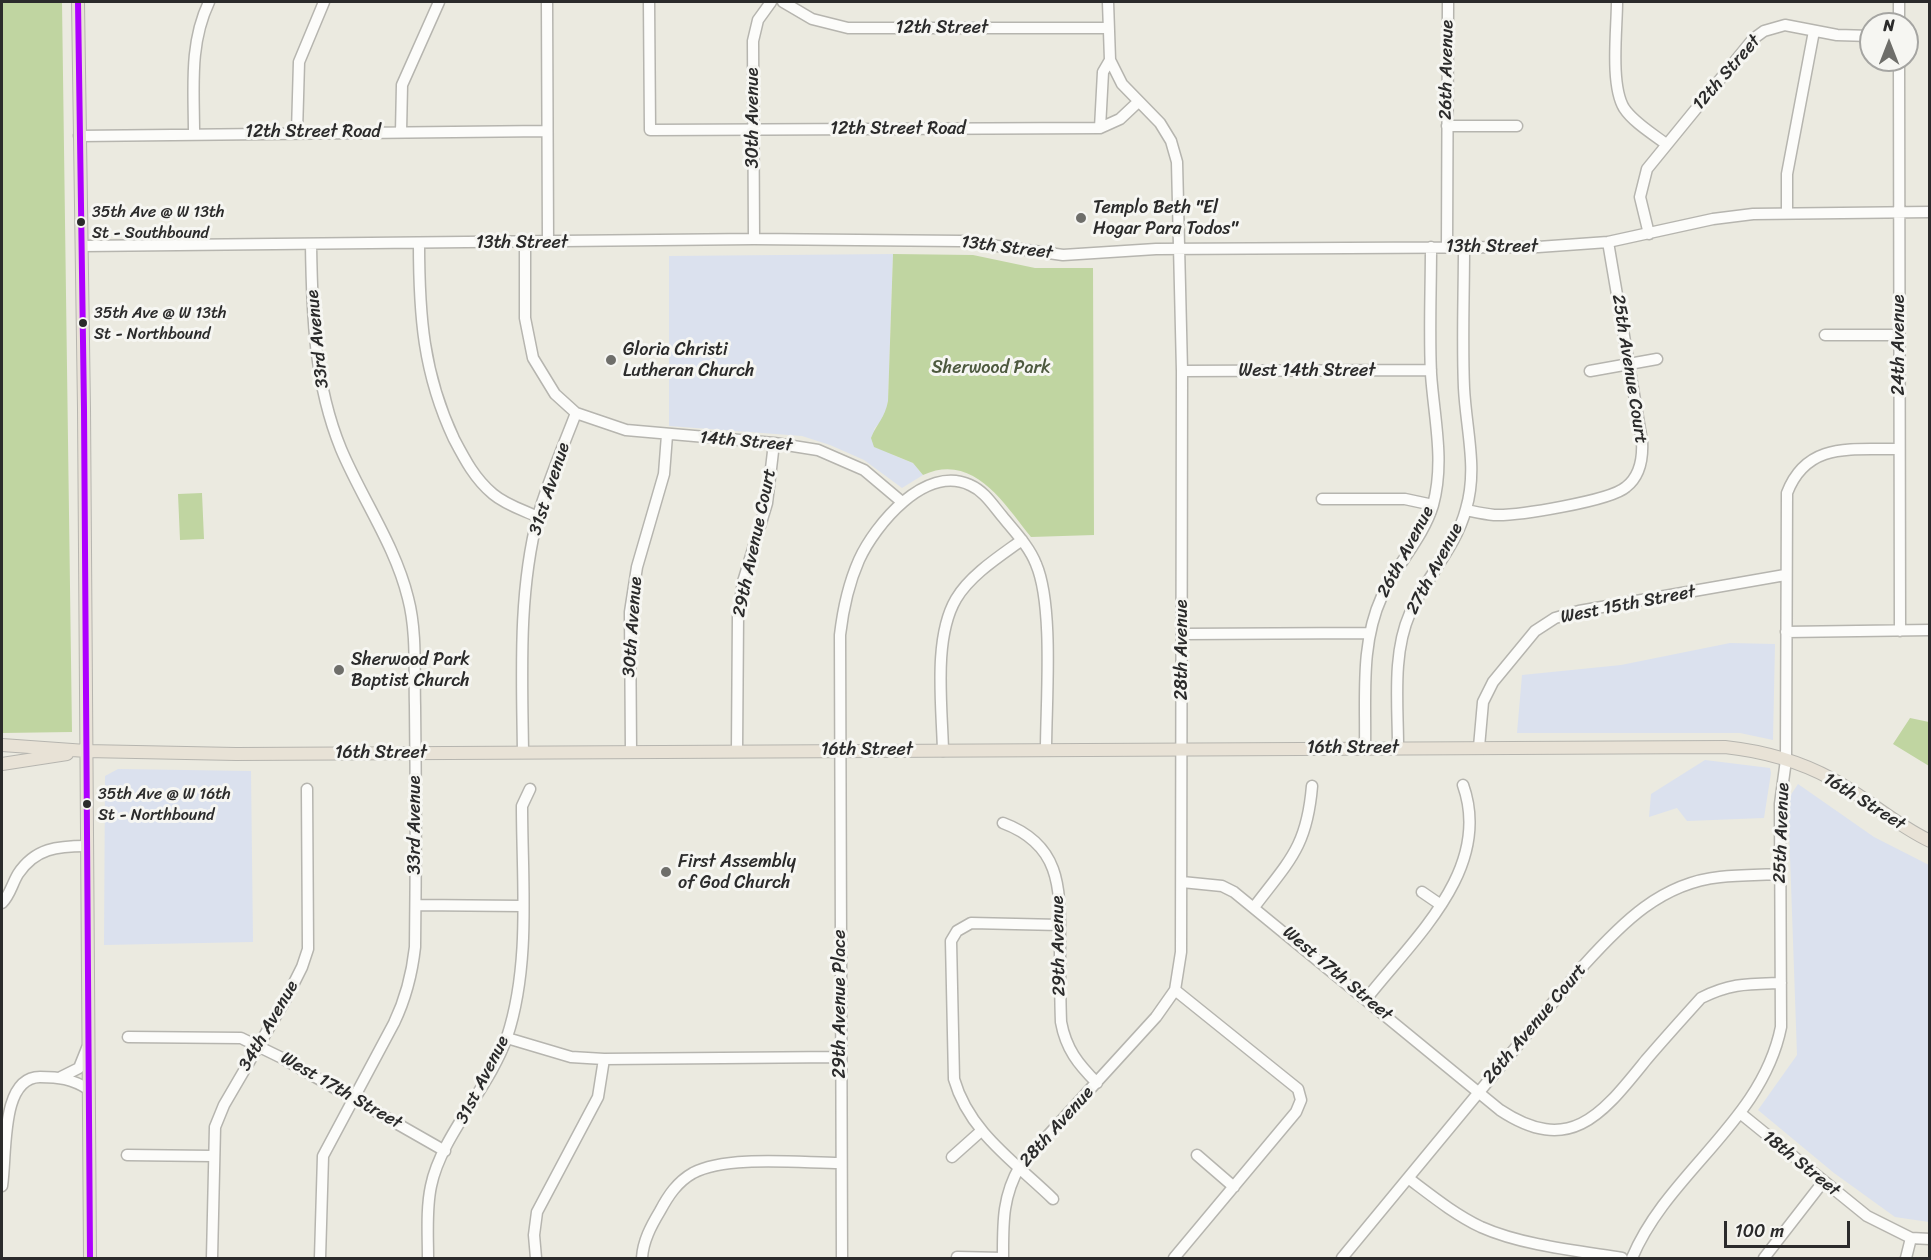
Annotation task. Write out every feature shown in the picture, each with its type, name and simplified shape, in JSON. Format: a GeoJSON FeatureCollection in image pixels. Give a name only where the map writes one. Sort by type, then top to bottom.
{"type":"FeatureCollection","features":[{"type":"Feature","properties":{"kind":"main road"},"geometry":{"type":"LineString","coordinates":[[78,2],[90,1258]]}},
{"type":"Feature","properties":{"kind":"main road","name":"16th Street"},"geometry":{"type":"LineString","coordinates":[[2,746],[86,751],[415,753],[1727,747],[1760,752],[1832,779],[1900,826],[1929,841]]}},
{"type":"Feature","properties":{"kind":"main road","name":"16th Street"},"geometry":{"type":"LineString","coordinates":[[2,764],[86,751]]}},
{"type":"Feature","properties":{"kind":"street"},"geometry":{"type":"LineString","coordinates":[[194,133],[194,51],[197,30],[209,2]]}},
{"type":"Feature","properties":{"kind":"street"},"geometry":{"type":"LineString","coordinates":[[297,132],[299,62],[324,2]]}},
{"type":"Feature","properties":{"kind":"street"},"geometry":{"type":"LineString","coordinates":[[401,132],[402,85],[439,2]]}},
{"type":"Feature","properties":{"kind":"street"},"geometry":{"type":"LineString","coordinates":[[547,2],[548,243]]}},
{"type":"Feature","properties":{"kind":"street","name":"12th Street Road"},"geometry":{"type":"LineString","coordinates":[[649,2],[650,130],[1101,128]]}},
{"type":"Feature","properties":{"kind":"street","name":"30th Avenue"},"geometry":{"type":"LineString","coordinates":[[754,239],[753,41],[758,20],[771,2]]}},
{"type":"Feature","properties":{"kind":"street","name":"12th Street"},"geometry":{"type":"LineString","coordinates":[[783,2],[812,20],[848,27],[1107,28]]}},
{"type":"Feature","properties":{"kind":"street","name":"28th Avenue"},"geometry":{"type":"LineString","coordinates":[[957,1257],[1003,1258],[1004,1202],[1020,1166],[1156,1017],[1175,990],[1181,952],[1182,371],[1177,162],[1171,141],[1160,123],[1137,103],[1122,84],[1110,60],[1107,28],[1108,2]]}},
{"type":"Feature","properties":{"kind":"street","name":"26th Avenue"},"geometry":{"type":"LineString","coordinates":[[1447,247],[1448,2]]}},
{"type":"Feature","properties":{"kind":"street"},"geometry":{"type":"LineString","coordinates":[[1617,2],[1617,78],[1620,99],[1631,115],[1666,144],[1647,169],[1641,185],[1641,205],[1649,234]]}},
{"type":"Feature","properties":{"kind":"street","name":"12th Street"},"geometry":{"type":"LineString","coordinates":[[1666,144],[1753,39],[1764,31],[1785,25],[1814,31],[1859,35]]}},
{"type":"Feature","properties":{"kind":"street"},"geometry":{"type":"LineString","coordinates":[[1787,213],[1787,174],[1814,31]]}},
{"type":"Feature","properties":{"kind":"street"},"geometry":{"type":"LineString","coordinates":[[1110,60],[1103,72],[1101,128],[1120,119],[1137,103]]}},
{"type":"Feature","properties":{"kind":"street","name":"24th Avenue"},"geometry":{"type":"LineString","coordinates":[[1899,72],[1900,631]]}},
{"type":"Feature","properties":{"kind":"street"},"geometry":{"type":"LineString","coordinates":[[1447,126],[1517,126]]}},
{"type":"Feature","properties":{"kind":"street","name":"12th Street Road"},"geometry":{"type":"LineString","coordinates":[[80,136],[548,131]]}},
{"type":"Feature","properties":{"kind":"street","name":"13th Street"},"geometry":{"type":"LineString","coordinates":[[82,246],[548,243],[754,239],[961,241],[1063,255],[1179,249],[1571,246],[1608,242],[1713,219],[1787,213],[1929,212]]}},
{"type":"Feature","properties":{"kind":"street","name":"25th Avenue Court"},"geometry":{"type":"LineString","coordinates":[[1466,510],[1496,515],[1606,497],[1622,490],[1638,471],[1643,450],[1608,242]]}},
{"type":"Feature","properties":{"kind":"street"},"geometry":{"type":"LineString","coordinates":[[418,243],[419,308],[426,360],[450,429],[464,459],[479,481],[500,500],[538,516]]}},
{"type":"Feature","properties":{"kind":"street"},"geometry":{"type":"LineString","coordinates":[[525,243],[525,318],[533,358],[555,394],[576,413]]}},
{"type":"Feature","properties":{"kind":"street","name":"33rd Avenue"},"geometry":{"type":"LineString","coordinates":[[311,244],[312,317],[317,364],[326,404],[341,447],[400,571],[409,599],[413,643],[415,753],[415,947],[404,1003],[323,1156],[320,1258]]}},
{"type":"Feature","properties":{"kind":"street","name":"26th Avenue"},"geometry":{"type":"LineString","coordinates":[[1365,748],[1369,633],[1383,595],[1418,537],[1433,505],[1439,460],[1431,370],[1431,247]]}},
{"type":"Feature","properties":{"kind":"street","name":"27th Avenue"},"geometry":{"type":"LineString","coordinates":[[1398,747],[1398,673],[1404,630],[1426,582],[1449,549],[1466,510],[1472,446],[1464,386],[1464,247]]}},
{"type":"Feature","properties":{"kind":"street"},"geometry":{"type":"LineString","coordinates":[[1825,335],[1899,335]]}},
{"type":"Feature","properties":{"kind":"street"},"geometry":{"type":"LineString","coordinates":[[1590,371],[1657,359]]}},
{"type":"Feature","properties":{"kind":"street","name":"West 14th Street"},"geometry":{"type":"LineString","coordinates":[[1182,371],[1431,370]]}},
{"type":"Feature","properties":{"kind":"street","name":"14th Street"},"geometry":{"type":"LineString","coordinates":[[576,413],[626,430],[774,443],[818,450],[864,470],[902,502]]}},
{"type":"Feature","properties":{"kind":"street","name":"31st Avenue"},"geometry":{"type":"LineString","coordinates":[[523,752],[522,642],[525,592],[538,516],[576,413]]}},
{"type":"Feature","properties":{"kind":"street","name":"30th Avenue"},"geometry":{"type":"LineString","coordinates":[[631,752],[630,612],[637,567],[664,474],[667,435]]}},
{"type":"Feature","properties":{"kind":"street","name":"29th Avenue Court"},"geometry":{"type":"LineString","coordinates":[[737,752],[739,608],[749,560],[767,502],[774,443]]}},
{"type":"Feature","properties":{"kind":"street","name":"25th Avenue"},"geometry":{"type":"LineString","coordinates":[[1632,1258],[1647,1228],[1740,1113],[1769,1069],[1777,1047],[1781,1027],[1780,804],[1786,760],[1787,493],[1796,473],[1805,464],[1826,453],[1899,449]]}},
{"type":"Feature","properties":{"kind":"street"},"geometry":{"type":"LineString","coordinates":[[840,750],[840,635],[845,600],[860,559],[871,539],[902,502],[937,482],[952,481],[968,484],[983,494],[1022,540],[1037,566],[1044,589],[1046,750]]}},
{"type":"Feature","properties":{"kind":"street"},"geometry":{"type":"LineString","coordinates":[[1323,499],[1405,499],[1433,505]]}},
{"type":"Feature","properties":{"kind":"street"},"geometry":{"type":"LineString","coordinates":[[943,751],[943,643],[949,613],[956,599],[971,582],[1022,540]]}},
{"type":"Feature","properties":{"kind":"street","name":"West 15th Street"},"geometry":{"type":"LineString","coordinates":[[1479,747],[1479,719],[1490,687],[1530,637],[1555,618],[1579,611],[1785,575]]}},
{"type":"Feature","properties":{"kind":"street"},"geometry":{"type":"LineString","coordinates":[[1786,632],[1929,630]]}},
{"type":"Feature","properties":{"kind":"street"},"geometry":{"type":"LineString","coordinates":[[1182,634],[1369,633]]}},
{"type":"Feature","properties":{"kind":"street","name":"29th Avenue Place"},"geometry":{"type":"LineString","coordinates":[[840,750],[842,1258]]}},
{"type":"Feature","properties":{"kind":"street"},"geometry":{"type":"LineString","coordinates":[[1367,998],[1441,904],[1460,872],[1468,842],[1469,803],[1463,785]]}},
{"type":"Feature","properties":{"kind":"street"},"geometry":{"type":"LineString","coordinates":[[1255,906],[1299,848],[1309,817],[1312,786]]}},
{"type":"Feature","properties":{"kind":"street","name":"34th Avenue"},"geometry":{"type":"LineString","coordinates":[[212,1258],[213,1137],[219,1116],[287,998],[308,949],[307,789]]}},
{"type":"Feature","properties":{"kind":"street","name":"31st Avenue"},"geometry":{"type":"LineString","coordinates":[[428,1258],[431,1186],[445,1151],[507,1038],[519,980],[522,806],[530,789]]}},
{"type":"Feature","properties":{"kind":"street","name":"29th Avenue"},"geometry":{"type":"LineString","coordinates":[[1003,823],[1033,838],[1053,867],[1059,891],[1061,1022],[1065,1042],[1078,1065],[1097,1083]]}},
{"type":"Feature","properties":{"kind":"street"},"geometry":{"type":"LineString","coordinates":[[2,903],[18,875],[38,854],[59,845],[86,846]]}},
{"type":"Feature","properties":{"kind":"street","name":"26th Avenue Court"},"geometry":{"type":"LineString","coordinates":[[1342,1258],[1584,964],[1638,910],[1666,893],[1692,883],[1719,877],[1780,874]]}},
{"type":"Feature","properties":{"kind":"street","name":"West 17th Street"},"geometry":{"type":"LineString","coordinates":[[1182,882],[1222,886],[1255,906],[1479,1093],[1514,1119],[1538,1129],[1570,1128],[1598,1115],[1701,998],[1723,987],[1738,984],[1781,983]]}},
{"type":"Feature","properties":{"kind":"street"},"geometry":{"type":"LineString","coordinates":[[1422,892],[1441,904]]}},
{"type":"Feature","properties":{"kind":"street"},"geometry":{"type":"LineString","coordinates":[[416,905],[522,906]]}},
{"type":"Feature","properties":{"kind":"street"},"geometry":{"type":"LineString","coordinates":[[1053,1199],[1020,1166],[980,1132],[960,1100],[954,1079],[951,941],[957,931],[971,923],[1060,926]]}},
{"type":"Feature","properties":{"kind":"street"},"geometry":{"type":"LineString","coordinates":[[1174,1258],[1296,1112],[1301,1100],[1298,1089],[1175,990]]}},
{"type":"Feature","properties":{"kind":"street","name":"West 17th Street"},"geometry":{"type":"LineString","coordinates":[[128,1037],[228,1036],[259,1045],[445,1151]]}},
{"type":"Feature","properties":{"kind":"street"},"geometry":{"type":"LineString","coordinates":[[507,1038],[571,1057],[604,1059],[840,1057]]}},
{"type":"Feature","properties":{"kind":"street"},"geometry":{"type":"LineString","coordinates":[[61,1077],[80,1068],[87,1048]]}},
{"type":"Feature","properties":{"kind":"street"},"geometry":{"type":"LineString","coordinates":[[536,1258],[534,1235],[537,1212],[598,1097],[604,1059]]}},
{"type":"Feature","properties":{"kind":"street"},"geometry":{"type":"LineString","coordinates":[[2,1186],[4,1115],[10,1095],[20,1082],[29,1077],[61,1077],[88,1089]]}},
{"type":"Feature","properties":{"kind":"street","name":"18th Street"},"geometry":{"type":"LineString","coordinates":[[1740,1113],[1867,1216],[1911,1238],[1929,1239]]}},
{"type":"Feature","properties":{"kind":"street"},"geometry":{"type":"LineString","coordinates":[[952,1157],[980,1132]]}},
{"type":"Feature","properties":{"kind":"street"},"geometry":{"type":"LineString","coordinates":[[127,1155],[213,1156]]}},
{"type":"Feature","properties":{"kind":"street"},"geometry":{"type":"LineString","coordinates":[[1197,1155],[1234,1187]]}},
{"type":"Feature","properties":{"kind":"street"},"geometry":{"type":"LineString","coordinates":[[642,1258],[645,1242],[654,1220],[676,1186],[694,1173],[729,1163],[840,1163]]}},
{"type":"Feature","properties":{"kind":"street"},"geometry":{"type":"LineString","coordinates":[[1408,1178],[1451,1210],[1483,1227],[1511,1237],[1622,1258]]}},
{"type":"Feature","properties":{"kind":"street"},"geometry":{"type":"LineString","coordinates":[[1764,1258],[1823,1182]]}},
{"type":"Feature","properties":{"kind":"street"},"geometry":{"type":"LineString","coordinates":[[1906,1258],[1911,1238]]}},
{"type":"Feature","properties":{"kind":"shaded area"},"geometry":{"type":"Polygon","coordinates":[[[893,254],[888,401],[886,416],[874,429],[893,455],[913,463],[923,475],[902,488],[864,460],[802,436],[669,426],[669,256],[893,254]]]}},
{"type":"Feature","properties":{"kind":"shaded area"},"geometry":{"type":"Polygon","coordinates":[[[1730,643],[1775,644],[1773,740],[1740,733],[1517,733],[1522,675],[1621,665],[1730,643]]]}},
{"type":"Feature","properties":{"kind":"shaded area"},"geometry":{"type":"Polygon","coordinates":[[[1705,760],[1770,768],[1764,818],[1687,821],[1677,808],[1649,817],[1651,794],[1705,760]]]}},
{"type":"Feature","properties":{"kind":"shaded area"},"geometry":{"type":"Polygon","coordinates":[[[118,769],[251,771],[253,942],[104,945],[105,776],[118,769]]]}},
{"type":"Feature","properties":{"kind":"shaded area"},"geometry":{"type":"Polygon","coordinates":[[[1798,784],[1874,837],[1929,865],[1929,1222],[1895,1217],[1834,1173],[1758,1110],[1797,1055],[1788,799],[1798,784]]]}},
{"type":"Feature","properties":{"kind":"green space"},"geometry":{"type":"Polygon","coordinates":[[[2,2],[62,2],[72,732],[2,733],[2,2]]]}},
{"type":"Feature","properties":{"kind":"green space","name":"Sherwood Park"},"geometry":{"type":"Polygon","coordinates":[[[893,254],[973,255],[1035,268],[1093,268],[1094,535],[1031,537],[998,497],[972,476],[958,470],[941,470],[923,475],[913,463],[874,447],[871,438],[885,412],[888,401],[893,254]]]}},
{"type":"Feature","properties":{"kind":"green space"},"geometry":{"type":"Polygon","coordinates":[[[202,493],[204,539],[180,540],[178,494],[202,493]]]}},
{"type":"Feature","properties":{"kind":"green space"},"geometry":{"type":"Polygon","coordinates":[[[1910,718],[1929,722],[1929,766],[1893,744],[1910,718]]]}},
{"type":"Feature","properties":{"kind":"transit line"},"geometry":{"type":"LineString","coordinates":[[78,2],[84,409],[90,1258]]}},
{"type":"Feature","properties":{"kind":"place","name":"Templo Beth \"El Hogar Para Todos\""},"geometry":{"type":"Point","coordinates":[1081,218]}},
{"type":"Feature","properties":{"kind":"place","name":"35th Ave @ W 13th St - Southbound"},"geometry":{"type":"Point","coordinates":[81,222]}},
{"type":"Feature","properties":{"kind":"place","name":"35th Ave @ W 13th St - Northbound"},"geometry":{"type":"Point","coordinates":[83,323]}},
{"type":"Feature","properties":{"kind":"place","name":"Gloria Christi Lutheran Church"},"geometry":{"type":"Point","coordinates":[611,360]}},
{"type":"Feature","properties":{"kind":"place","name":"Sherwood Park Baptist Church"},"geometry":{"type":"Point","coordinates":[339,670]}},
{"type":"Feature","properties":{"kind":"place","name":"35th Ave @ W 16th St - Northbound"},"geometry":{"type":"Point","coordinates":[87,804]}},
{"type":"Feature","properties":{"kind":"place","name":"First Assembly of God Church"},"geometry":{"type":"Point","coordinates":[666,872]}}]}
